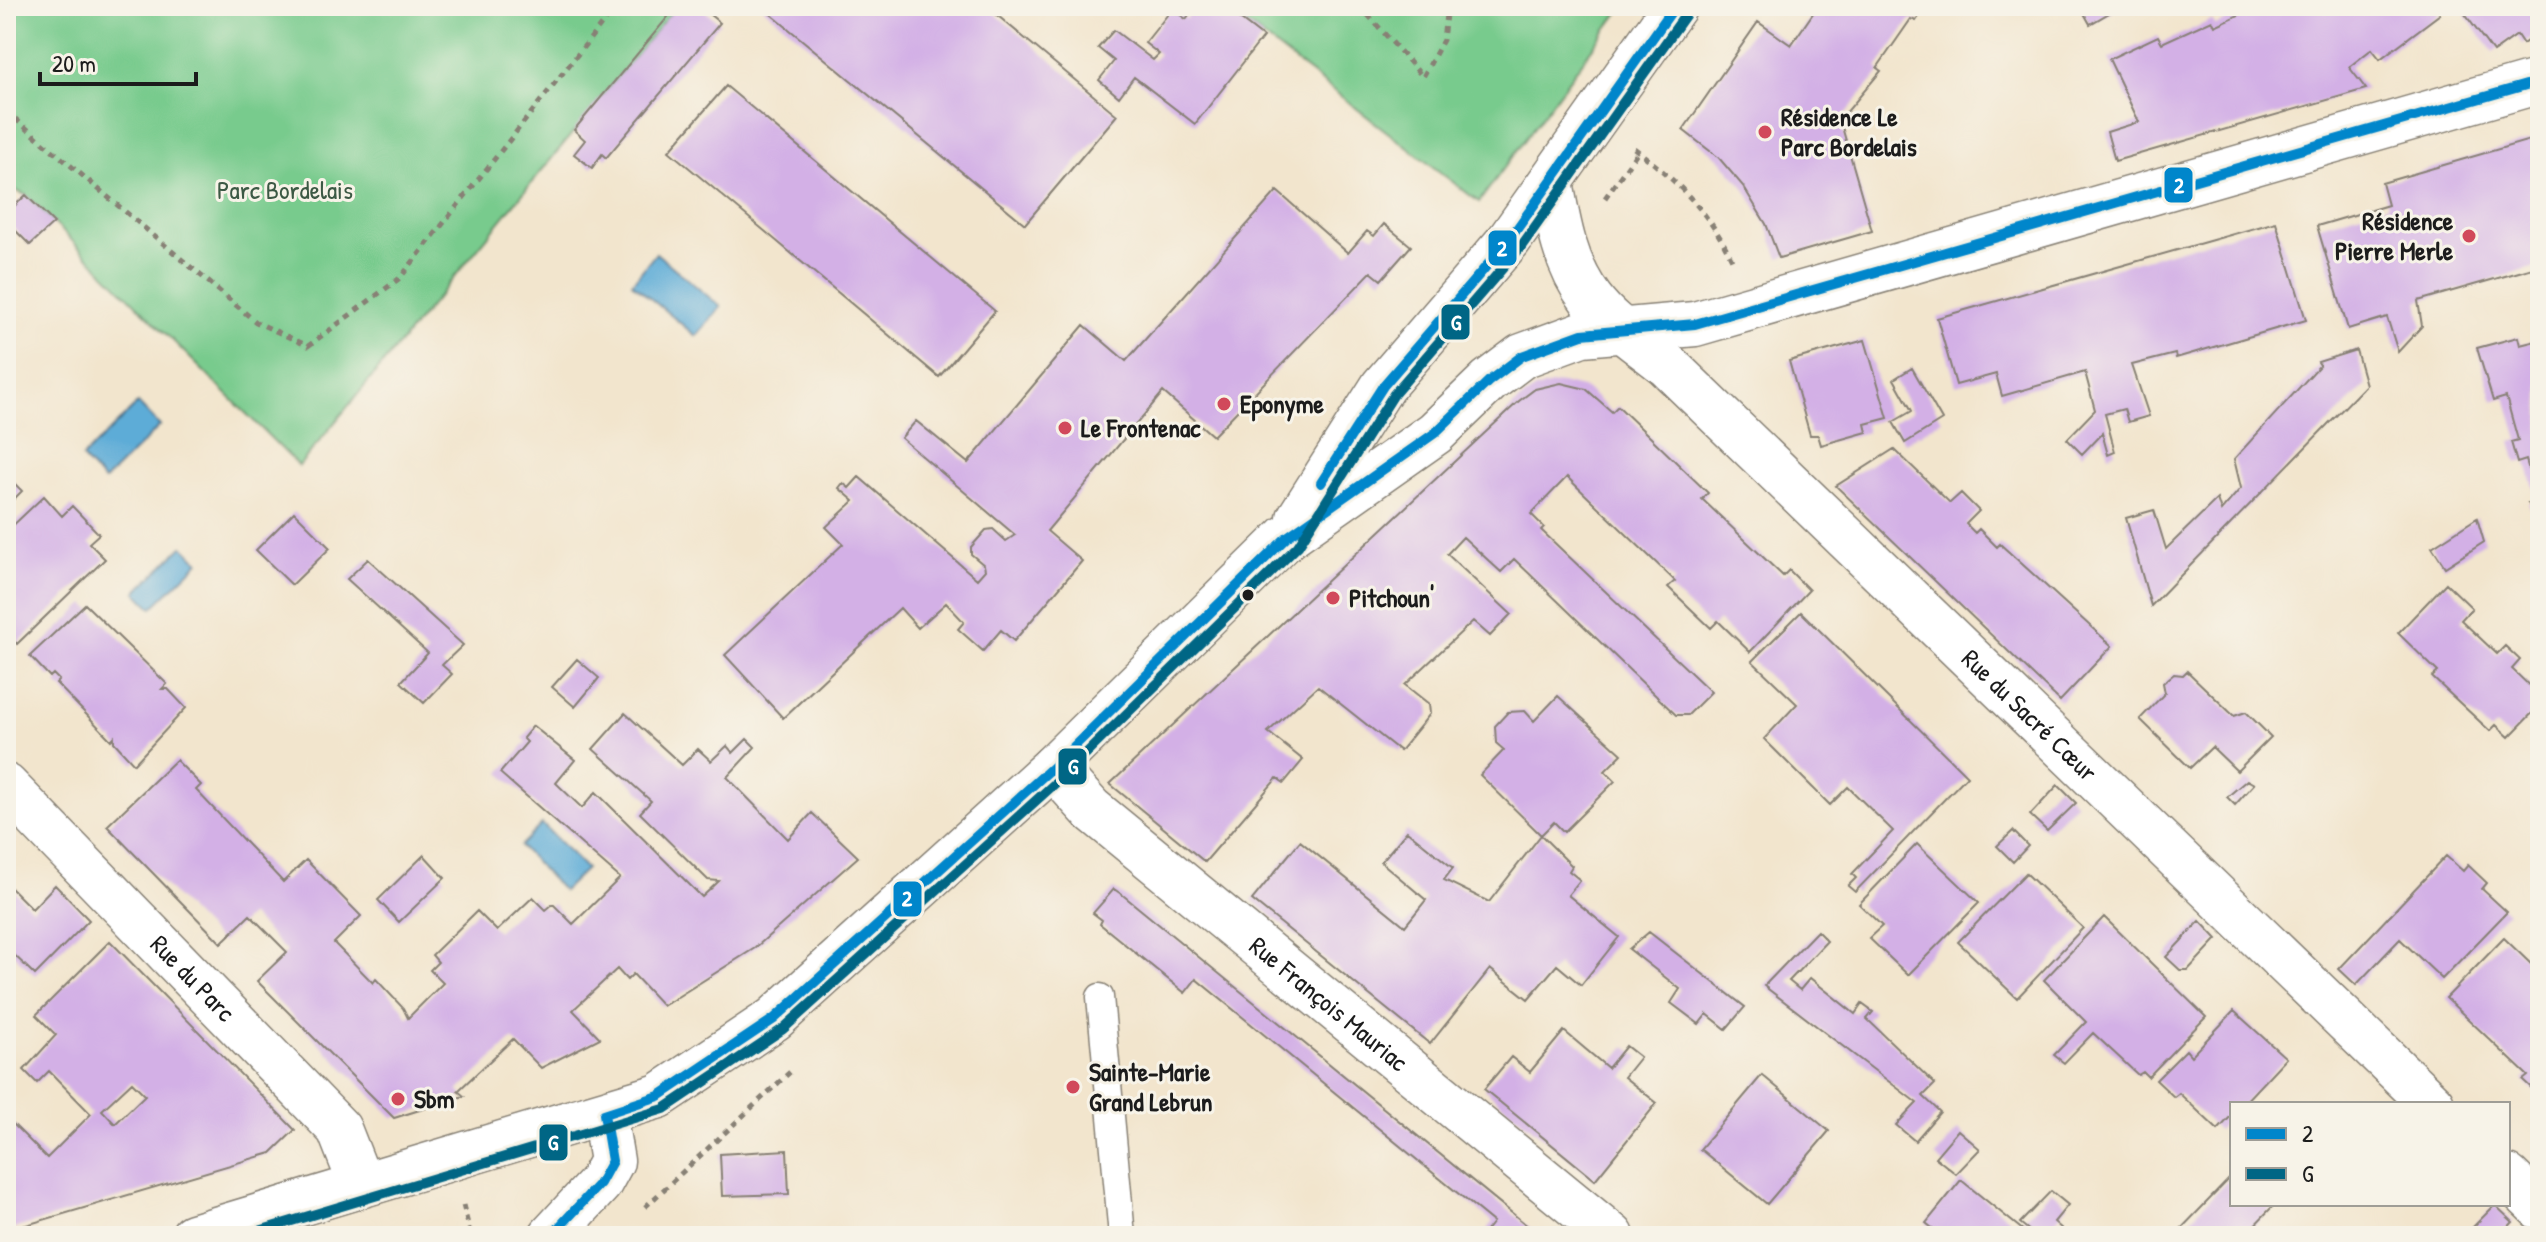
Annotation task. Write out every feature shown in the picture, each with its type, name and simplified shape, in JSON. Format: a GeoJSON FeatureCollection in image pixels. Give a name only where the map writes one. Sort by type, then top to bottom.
{"type":"FeatureCollection","features":[{"type":"Feature","properties":{"kind":"main road"},"geometry":{"type":"LineString","coordinates":[[1287,537],[1383,386],[1509,240],[1675,6]]}},
{"type":"Feature","properties":{"kind":"main road"},"geometry":{"type":"LineString","coordinates":[[193,1236],[659,1096],[774,1019],[1053,767],[1287,537],[1435,433],[1489,381],[1522,356],[1582,334],[1695,324],[2540,81]]}},
{"type":"Feature","properties":{"kind":"main road","name":"Rue du Sacré Cœur"},"geometry":{"type":"LineString","coordinates":[[1551,182],[1560,233],[1574,273],[1592,302],[1678,376],[2430,1102]]}},
{"type":"Feature","properties":{"kind":"main road","name":"Rue François Mauriac"},"geometry":{"type":"LineString","coordinates":[[1053,767],[1091,809],[1612,1236]]}},
{"type":"Feature","properties":{"kind":"main road","name":"Rue du Parc"},"geometry":{"type":"LineString","coordinates":[[6,786],[339,1129],[361,1185]]}},
{"type":"Feature","properties":{"kind":"main road"},"geometry":{"type":"LineString","coordinates":[[551,1236],[600,1183],[612,1161],[604,1114]]}},
{"type":"Feature","properties":{"kind":"main road"},"geometry":{"type":"LineString","coordinates":[[2510,1179],[2540,1208]]}},
{"type":"Feature","properties":{"kind":"lane"},"geometry":{"type":"LineString","coordinates":[[1100,997],[1122,1236]]}},
{"type":"Feature","properties":{"kind":"path"},"geometry":{"type":"LineString","coordinates":[[6,111],[256,322],[308,346],[400,278],[616,6]]}},
{"type":"Feature","properties":{"kind":"path"},"geometry":{"type":"LineString","coordinates":[[1360,6],[1423,77],[1443,40],[1447,6]]}},
{"type":"Feature","properties":{"kind":"path"},"geometry":{"type":"LineString","coordinates":[[1595,118],[1677,182],[1702,208],[1737,273],[1746,309]]}},
{"type":"Feature","properties":{"kind":"path"},"geometry":{"type":"LineString","coordinates":[[1601,207],[1638,151]]}},
{"type":"Feature","properties":{"kind":"green space","name":"Parc Bordelais"},"geometry":{"type":"Polygon","coordinates":[[[6,6],[677,6],[299,466],[26,195],[6,186],[6,6]]]}},
{"type":"Feature","properties":{"kind":"green space"},"geometry":{"type":"Polygon","coordinates":[[[1223,6],[1623,6],[1479,202],[1223,6]]]}},
{"type":"Feature","properties":{"kind":"water"},"geometry":{"type":"Polygon","coordinates":[[[656,253],[721,307],[696,336],[632,283],[656,253]]]}},
{"type":"Feature","properties":{"kind":"water"},"geometry":{"type":"Polygon","coordinates":[[[138,403],[160,426],[104,481],[82,458],[138,403]]]}},
{"type":"Feature","properties":{"kind":"water"},"geometry":{"type":"Polygon","coordinates":[[[183,546],[199,562],[152,608],[136,592],[183,546]]]}},
{"type":"Feature","properties":{"kind":"water"},"geometry":{"type":"Polygon","coordinates":[[[542,824],[586,869],[563,891],[520,846],[542,824]]]}},
{"type":"Feature","properties":{"kind":"building"},"geometry":{"type":"Polygon","coordinates":[[[677,6],[699,6],[720,23],[606,158],[602,154],[592,168],[574,154],[585,140],[574,130],[677,6]]]}},
{"type":"Feature","properties":{"kind":"building"},"geometry":{"type":"Polygon","coordinates":[[[761,6],[986,6],[1117,115],[1025,224],[761,6]]]}},
{"type":"Feature","properties":{"kind":"building"},"geometry":{"type":"Polygon","coordinates":[[[1184,6],[1223,6],[1263,37],[1195,124],[1134,77],[1119,97],[1099,80],[1114,61],[1098,48],[1114,30],[1153,60],[1159,54],[1145,43],[1172,9],[1186,19],[1191,12],[1184,6]]]}},
{"type":"Feature","properties":{"kind":"building","name":"Résidence Le Parc Bordelais"},"geometry":{"type":"Polygon","coordinates":[[[1818,6],[1926,6],[1916,21],[1911,19],[1877,68],[1881,71],[1840,120],[1872,231],[1779,258],[1766,224],[1743,186],[1719,158],[1683,130],[1758,22],[1791,45],[1818,6]]]}},
{"type":"Feature","properties":{"kind":"building"},"geometry":{"type":"Polygon","coordinates":[[[2080,6],[2121,6],[2090,24],[2080,6]]]}},
{"type":"Feature","properties":{"kind":"building"},"geometry":{"type":"Polygon","coordinates":[[[2258,6],[2434,6],[2440,14],[2380,59],[2372,49],[2349,67],[2366,89],[2115,161],[2107,132],[2139,122],[2109,59],[2158,36],[2162,43],[2212,20],[2215,26],[2258,6]]]}},
{"type":"Feature","properties":{"kind":"building"},"geometry":{"type":"Polygon","coordinates":[[[2459,6],[2540,6],[2540,31],[2523,44],[2517,35],[2493,52],[2459,6]]]}},
{"type":"Feature","properties":{"kind":"building"},"geometry":{"type":"Polygon","coordinates":[[[726,86],[995,311],[939,377],[669,151],[726,86]]]}},
{"type":"Feature","properties":{"kind":"building","name":"Résidence Pierre Merle"},"geometry":{"type":"Polygon","coordinates":[[[2540,137],[2540,266],[2418,301],[2422,326],[2398,352],[2387,317],[2348,329],[2317,226],[2388,205],[2382,183],[2540,137]]]}},
{"type":"Feature","properties":{"kind":"building"},"geometry":{"type":"Polygon","coordinates":[[[1277,191],[1348,253],[1367,231],[1374,236],[1384,224],[1411,246],[1381,280],[1371,272],[1213,436],[1163,392],[1047,531],[1082,561],[1014,641],[1001,630],[983,651],[958,629],[964,622],[946,603],[918,628],[900,608],[783,718],[725,655],[843,544],[826,527],[854,501],[839,488],[843,483],[849,488],[859,477],[977,579],[985,570],[984,565],[971,554],[971,547],[986,530],[993,529],[1006,541],[1015,535],[901,438],[916,421],[968,463],[1084,325],[1126,361],[1277,191]]]}},
{"type":"Feature","properties":{"kind":"building"},"geometry":{"type":"Polygon","coordinates":[[[26,195],[54,223],[30,245],[6,221],[6,214],[26,195]]]}},
{"type":"Feature","properties":{"kind":"building"},"geometry":{"type":"Polygon","coordinates":[[[2276,222],[2306,320],[2176,358],[2175,354],[2132,365],[2149,416],[2128,422],[2124,409],[2105,414],[2115,452],[2108,455],[2102,433],[2082,454],[2067,439],[2095,410],[2085,372],[2002,396],[1996,374],[1956,385],[1937,318],[2276,222]]]}},
{"type":"Feature","properties":{"kind":"building"},"geometry":{"type":"Polygon","coordinates":[[[2518,337],[2520,345],[2540,340],[2540,524],[2528,503],[2538,501],[2526,460],[2517,463],[2511,442],[2518,440],[2506,397],[2493,401],[2477,348],[2518,337]]]}},
{"type":"Feature","properties":{"kind":"building"},"geometry":{"type":"Polygon","coordinates":[[[1865,340],[1888,418],[1865,424],[1867,432],[1821,445],[1818,435],[1810,435],[1789,361],[1865,340]]]}},
{"type":"Feature","properties":{"kind":"building"},"geometry":{"type":"Polygon","coordinates":[[[2356,350],[2366,385],[2151,606],[2126,518],[2154,510],[2166,549],[2217,499],[2221,511],[2241,488],[2234,459],[2320,365],[2318,362],[2356,350]]]}},
{"type":"Feature","properties":{"kind":"building"},"geometry":{"type":"Polygon","coordinates":[[[1912,368],[1942,420],[1905,443],[1893,422],[1912,411],[1894,379],[1912,368]]]}},
{"type":"Feature","properties":{"kind":"building"},"geometry":{"type":"Polygon","coordinates":[[[1561,383],[1586,389],[1612,412],[1618,406],[1708,493],[1702,499],[1783,576],[1789,570],[1809,590],[1750,652],[1718,621],[1711,628],[1668,587],[1675,581],[1567,477],[1531,514],[1544,527],[1541,530],[1711,692],[1688,715],[1676,715],[1514,559],[1501,572],[1463,537],[1447,554],[1511,614],[1490,636],[1473,621],[1405,685],[1429,704],[1430,714],[1400,751],[1318,686],[1268,732],[1303,760],[1284,783],[1277,778],[1205,862],[1110,784],[1519,401],[1535,389],[1561,383]]]}},
{"type":"Feature","properties":{"kind":"building"},"geometry":{"type":"Polygon","coordinates":[[[1894,449],[1950,503],[1961,493],[1979,511],[1966,524],[1975,533],[1979,529],[1997,547],[2000,544],[2112,646],[2060,701],[1836,486],[1894,449]]]}},
{"type":"Feature","properties":{"kind":"building"},"geometry":{"type":"Polygon","coordinates":[[[6,475],[22,491],[6,507],[6,475]]]}},
{"type":"Feature","properties":{"kind":"building"},"geometry":{"type":"Polygon","coordinates":[[[44,496],[62,516],[72,506],[99,534],[89,543],[105,559],[17,644],[6,633],[6,532],[44,496]]]}},
{"type":"Feature","properties":{"kind":"building"},"geometry":{"type":"Polygon","coordinates":[[[294,512],[330,548],[292,585],[256,550],[294,512]]]}},
{"type":"Feature","properties":{"kind":"building"},"geometry":{"type":"Polygon","coordinates":[[[2477,518],[2484,542],[2445,567],[2432,547],[2477,518]]]}},
{"type":"Feature","properties":{"kind":"building"},"geometry":{"type":"Polygon","coordinates":[[[368,559],[463,645],[442,665],[452,674],[424,703],[401,682],[428,653],[347,579],[368,559]]]}},
{"type":"Feature","properties":{"kind":"building"},"geometry":{"type":"Polygon","coordinates":[[[2446,583],[2472,608],[2461,620],[2497,654],[2505,646],[2520,660],[2512,669],[2540,696],[2540,705],[2509,737],[2496,725],[2490,731],[2432,677],[2438,672],[2398,633],[2446,583]]]}},
{"type":"Feature","properties":{"kind":"building"},"geometry":{"type":"Polygon","coordinates":[[[85,604],[167,684],[162,689],[168,689],[186,708],[134,764],[114,742],[114,737],[111,740],[56,683],[59,680],[53,674],[50,677],[30,656],[85,604]]]}},
{"type":"Feature","properties":{"kind":"building"},"geometry":{"type":"Polygon","coordinates":[[[1801,612],[1967,776],[1855,892],[1848,886],[1856,878],[1852,874],[1893,831],[1848,787],[1830,805],[1764,739],[1797,704],[1752,661],[1801,612]]]}},
{"type":"Feature","properties":{"kind":"building"},"geometry":{"type":"Polygon","coordinates":[[[577,659],[599,678],[575,707],[552,687],[577,659]]]}},
{"type":"Feature","properties":{"kind":"building"},"geometry":{"type":"Polygon","coordinates":[[[2187,671],[2234,716],[2246,712],[2271,737],[2237,771],[2212,747],[2190,768],[2140,719],[2165,693],[2163,683],[2174,674],[2183,675],[2187,671]]]}},
{"type":"Feature","properties":{"kind":"building"},"geometry":{"type":"Polygon","coordinates":[[[1558,696],[1622,754],[1605,771],[1615,781],[1564,832],[1554,822],[1541,835],[1480,775],[1504,750],[1496,743],[1495,726],[1508,712],[1525,711],[1534,721],[1558,696]]]}},
{"type":"Feature","properties":{"kind":"building"},"geometry":{"type":"Polygon","coordinates":[[[625,713],[682,765],[698,749],[711,761],[727,746],[733,753],[747,739],[755,747],[727,777],[788,839],[812,813],[858,857],[755,948],[663,1006],[633,974],[627,980],[617,969],[573,1010],[600,1038],[541,1068],[513,1039],[458,1091],[464,1096],[394,1118],[257,981],[287,952],[250,915],[221,943],[107,826],[176,760],[201,785],[196,790],[283,882],[306,860],[361,916],[334,943],[373,983],[376,979],[403,1008],[408,1018],[443,983],[430,970],[438,962],[432,955],[477,911],[497,931],[533,897],[546,910],[553,904],[573,924],[620,878],[500,773],[527,742],[523,738],[533,726],[575,760],[556,783],[582,808],[596,792],[702,897],[719,881],[708,880],[640,813],[651,801],[593,749],[625,713]]]}},
{"type":"Feature","properties":{"kind":"building"},"geometry":{"type":"Polygon","coordinates":[[[2247,780],[2254,784],[2235,805],[2227,797],[2247,780]]]}},
{"type":"Feature","properties":{"kind":"building"},"geometry":{"type":"Polygon","coordinates":[[[2058,785],[2076,803],[2047,831],[2030,815],[2058,785]]]}},
{"type":"Feature","properties":{"kind":"building"},"geometry":{"type":"Polygon","coordinates":[[[1407,831],[1453,868],[1444,880],[1489,902],[1541,835],[1572,866],[1569,871],[1580,880],[1568,895],[1619,937],[1581,985],[1557,965],[1528,999],[1490,969],[1430,1044],[1252,900],[1300,841],[1405,926],[1426,900],[1381,862],[1407,831]]]}},
{"type":"Feature","properties":{"kind":"building"},"geometry":{"type":"Polygon","coordinates":[[[2013,831],[2028,846],[2013,862],[1997,846],[2013,831]]]}},
{"type":"Feature","properties":{"kind":"building"},"geometry":{"type":"Polygon","coordinates":[[[1917,844],[1979,903],[1908,975],[1869,938],[1882,926],[1859,904],[1917,844]]]}},
{"type":"Feature","properties":{"kind":"building"},"geometry":{"type":"Polygon","coordinates":[[[424,855],[445,878],[399,922],[378,900],[424,855]]]}},
{"type":"Feature","properties":{"kind":"building"},"geometry":{"type":"Polygon","coordinates":[[[2446,856],[2463,871],[2468,865],[2487,883],[2482,889],[2507,912],[2442,979],[2400,939],[2356,985],[2339,969],[2446,856]]]}},
{"type":"Feature","properties":{"kind":"building"},"geometry":{"type":"Polygon","coordinates":[[[2026,873],[2083,928],[2017,998],[1958,942],[2026,873]]]}},
{"type":"Feature","properties":{"kind":"building"},"geometry":{"type":"Polygon","coordinates":[[[6,883],[32,909],[55,885],[89,920],[35,975],[6,947],[6,883]]]}},
{"type":"Feature","properties":{"kind":"building"},"geometry":{"type":"Polygon","coordinates":[[[1114,889],[1540,1236],[1482,1236],[1493,1222],[1196,979],[1185,993],[1100,924],[1102,920],[1093,913],[1114,889]]]}},
{"type":"Feature","properties":{"kind":"building"},"geometry":{"type":"Polygon","coordinates":[[[2104,917],[2206,1017],[2148,1077],[2143,1072],[2138,1075],[2093,1033],[2064,1063],[2054,1055],[2086,1022],[2044,980],[2104,917]]]}},
{"type":"Feature","properties":{"kind":"building"},"geometry":{"type":"Polygon","coordinates":[[[2200,921],[2217,939],[2188,970],[2180,970],[2166,957],[2200,921]]]}},
{"type":"Feature","properties":{"kind":"building"},"geometry":{"type":"Polygon","coordinates":[[[1817,931],[1827,941],[1789,981],[1800,990],[1810,978],[1855,1014],[1862,1004],[1873,1012],[1867,1019],[1935,1084],[1923,1096],[1940,1112],[1915,1141],[1896,1125],[1917,1103],[1764,986],[1817,931]]]}},
{"type":"Feature","properties":{"kind":"building"},"geometry":{"type":"Polygon","coordinates":[[[1649,932],[1745,1007],[1726,1029],[1707,1014],[1699,1024],[1671,1003],[1680,989],[1629,949],[1649,932]]]}},
{"type":"Feature","properties":{"kind":"building"},"geometry":{"type":"Polygon","coordinates":[[[2504,938],[2532,965],[2540,957],[2540,1096],[2523,1080],[2528,1076],[2446,998],[2504,938]]]}},
{"type":"Feature","properties":{"kind":"building"},"geometry":{"type":"Polygon","coordinates":[[[110,941],[295,1130],[271,1153],[6,1231],[6,1117],[47,1158],[91,1114],[49,1071],[37,1083],[24,1070],[56,1035],[36,1015],[110,941]],[[132,1082],[102,1110],[115,1124],[145,1095],[132,1082]]]}},
{"type":"Feature","properties":{"kind":"building"},"geometry":{"type":"Polygon","coordinates":[[[2234,1011],[2286,1058],[2245,1102],[2230,1102],[2230,1117],[2218,1130],[2179,1093],[2174,1097],[2156,1080],[2186,1050],[2191,1056],[2234,1011]]]}},
{"type":"Feature","properties":{"kind":"building"},"geometry":{"type":"Polygon","coordinates":[[[1564,1031],[1608,1068],[1626,1046],[1640,1057],[1624,1077],[1657,1103],[1595,1180],[1484,1089],[1511,1057],[1530,1072],[1564,1031]]]}},
{"type":"Feature","properties":{"kind":"building"},"geometry":{"type":"Polygon","coordinates":[[[1762,1075],[1829,1131],[1767,1204],[1700,1149],[1762,1075]]]}},
{"type":"Feature","properties":{"kind":"building"},"geometry":{"type":"Polygon","coordinates":[[[1958,1130],[1980,1149],[1956,1174],[1935,1157],[1958,1130]]]}},
{"type":"Feature","properties":{"kind":"building"},"geometry":{"type":"Polygon","coordinates":[[[787,1150],[789,1194],[722,1196],[720,1154],[787,1150]]]}},
{"type":"Feature","properties":{"kind":"building"},"geometry":{"type":"Polygon","coordinates":[[[2230,1178],[2230,1206],[2273,1206],[2244,1236],[2174,1236],[2230,1178]]]}},
{"type":"Feature","properties":{"kind":"building"},"geometry":{"type":"Polygon","coordinates":[[[1961,1180],[2030,1236],[1942,1236],[1926,1223],[1961,1180]]]}},
{"type":"Feature","properties":{"kind":"building"},"geometry":{"type":"Polygon","coordinates":[[[2051,1191],[2068,1205],[2054,1222],[2062,1229],[2056,1236],[2036,1236],[2020,1223],[2051,1191]]]}},
{"type":"Feature","properties":{"kind":"building"},"geometry":{"type":"Polygon","coordinates":[[[2494,1206],[2513,1222],[2500,1236],[2464,1236],[2494,1206]]]}},
{"type":"Feature","properties":{"kind":"transit line","name":"2"},"geometry":{"type":"LineString","coordinates":[[1321,483],[1383,386],[1509,240],[1675,6]]}},
{"type":"Feature","properties":{"kind":"transit line","name":"G"},"geometry":{"type":"LineString","coordinates":[[242,1236],[664,1109],[783,1029],[1062,777],[1298,546],[1394,394],[1520,248],[1686,14]]}},
{"type":"Feature","properties":{"kind":"transit line","name":"2"},"geometry":{"type":"LineString","coordinates":[[604,1114],[659,1096],[774,1019],[1053,767],[1287,537],[1435,433],[1489,381],[1522,356],[1582,334],[1695,324],[2540,81]]}},
{"type":"Feature","properties":{"kind":"transit line","name":"2"},"geometry":{"type":"LineString","coordinates":[[551,1236],[600,1183],[612,1161],[604,1114]]}},
{"type":"Feature","properties":{"kind":"place","name":"Résidence Le Parc Bordelais"},"geometry":{"type":"Point","coordinates":[1765,132]}},
{"type":"Feature","properties":{"kind":"place","name":"Résidence Pierre Merle"},"geometry":{"type":"Point","coordinates":[2469,236]}},
{"type":"Feature","properties":{"kind":"place","name":"Eponyme"},"geometry":{"type":"Point","coordinates":[1224,404]}},
{"type":"Feature","properties":{"kind":"place","name":"Le Frontenac"},"geometry":{"type":"Point","coordinates":[1065,428]}},
{"type":"Feature","properties":{"kind":"place","name":"Pitchoun'"},"geometry":{"type":"Point","coordinates":[1333,598]}},
{"type":"Feature","properties":{"kind":"place","name":"Sainte-Marie Grand Lebrun"},"geometry":{"type":"Point","coordinates":[1073,1087]}},
{"type":"Feature","properties":{"kind":"place","name":"Sbm"},"geometry":{"type":"Point","coordinates":[398,1099]}}]}
